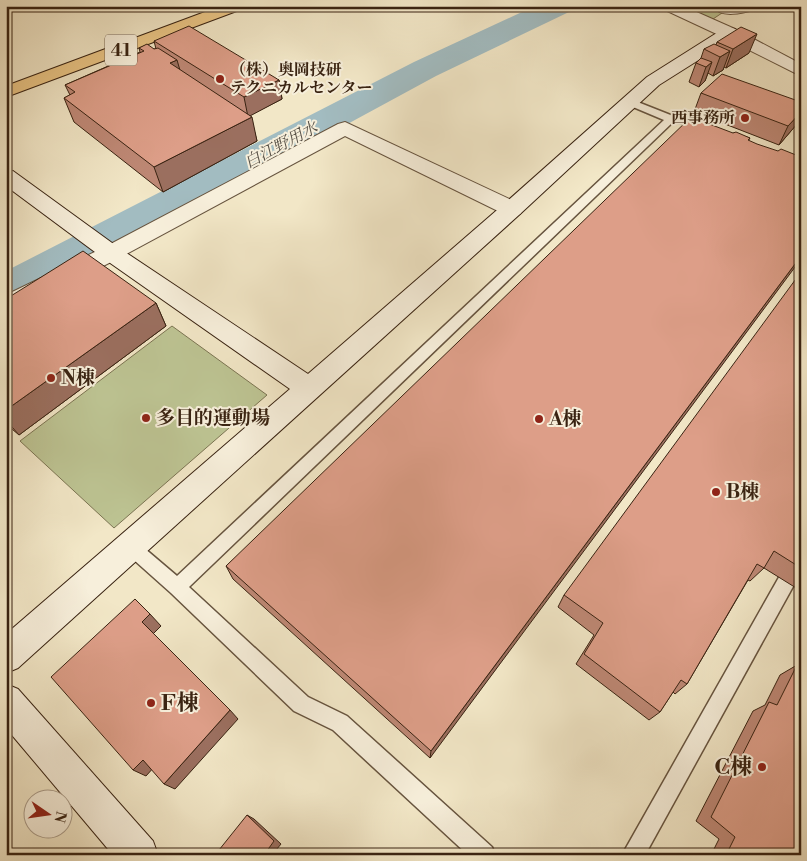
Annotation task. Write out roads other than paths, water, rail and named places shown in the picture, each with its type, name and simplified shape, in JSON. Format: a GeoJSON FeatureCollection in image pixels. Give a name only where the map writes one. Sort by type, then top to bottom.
{"type":"FeatureCollection","features":[{"type":"Feature","properties":{"kind":"main road","name":"41"},"geometry":{"type":"LineString","coordinates":[[6,92],[236,6]]}},
{"type":"Feature","properties":{"kind":"street"},"geometry":{"type":"LineString","coordinates":[[669,6],[729,33],[801,71]]}},
{"type":"Feature","properties":{"kind":"street"},"geometry":{"type":"LineString","coordinates":[[720,6],[723,10],[751,6]]}},
{"type":"Feature","properties":{"kind":"street"},"geometry":{"type":"LineString","coordinates":[[6,656],[512,209],[653,81],[729,33]]}},
{"type":"Feature","properties":{"kind":"street"},"geometry":{"type":"LineString","coordinates":[[766,52],[792,49]]}},
{"type":"Feature","properties":{"kind":"street"},"geometry":{"type":"LineString","coordinates":[[6,306],[102,246],[345,128],[512,209]]}},
{"type":"Feature","properties":{"kind":"street"},"geometry":{"type":"LineString","coordinates":[[6,176],[102,246],[309,388]]}},
{"type":"Feature","properties":{"kind":"street"},"geometry":{"type":"LineString","coordinates":[[6,701],[139,855]]}},
{"type":"Feature","properties":{"kind":"lane"},"geometry":{"type":"LineString","coordinates":[[630,102],[671,119],[689,121],[715,131]]}},
{"type":"Feature","properties":{"kind":"lane"},"geometry":{"type":"LineString","coordinates":[[177,587],[671,119]]}},
{"type":"Feature","properties":{"kind":"lane"},"geometry":{"type":"LineString","coordinates":[[131,546],[301,704],[340,723],[484,855]]}},
{"type":"Feature","properties":{"kind":"lane"},"geometry":{"type":"LineString","coordinates":[[633,855],[801,555]]}},
{"type":"Feature","properties":{"kind":"waterway","name":"白江野用水"},"geometry":{"type":"LineString","coordinates":[[6,290],[425,69],[559,6]]}},
{"type":"Feature","properties":{"kind":"place","name":"（株）奥岡技研 テクニカルセンター"},"geometry":{"type":"Point","coordinates":[220,79]}},
{"type":"Feature","properties":{"kind":"place","name":"西事務所"},"geometry":{"type":"Point","coordinates":[745,118]}},
{"type":"Feature","properties":{"kind":"place","name":"N棟"},"geometry":{"type":"Point","coordinates":[51,378]}},
{"type":"Feature","properties":{"kind":"place","name":"多目的運動場"},"geometry":{"type":"Point","coordinates":[146,418]}},
{"type":"Feature","properties":{"kind":"place","name":"A棟"},"geometry":{"type":"Point","coordinates":[539,419]}},
{"type":"Feature","properties":{"kind":"place","name":"B棟"},"geometry":{"type":"Point","coordinates":[716,492]}},
{"type":"Feature","properties":{"kind":"place","name":"F棟"},"geometry":{"type":"Point","coordinates":[151,703]}},
{"type":"Feature","properties":{"kind":"place","name":"C棟"},"geometry":{"type":"Point","coordinates":[762,767]}}]}
